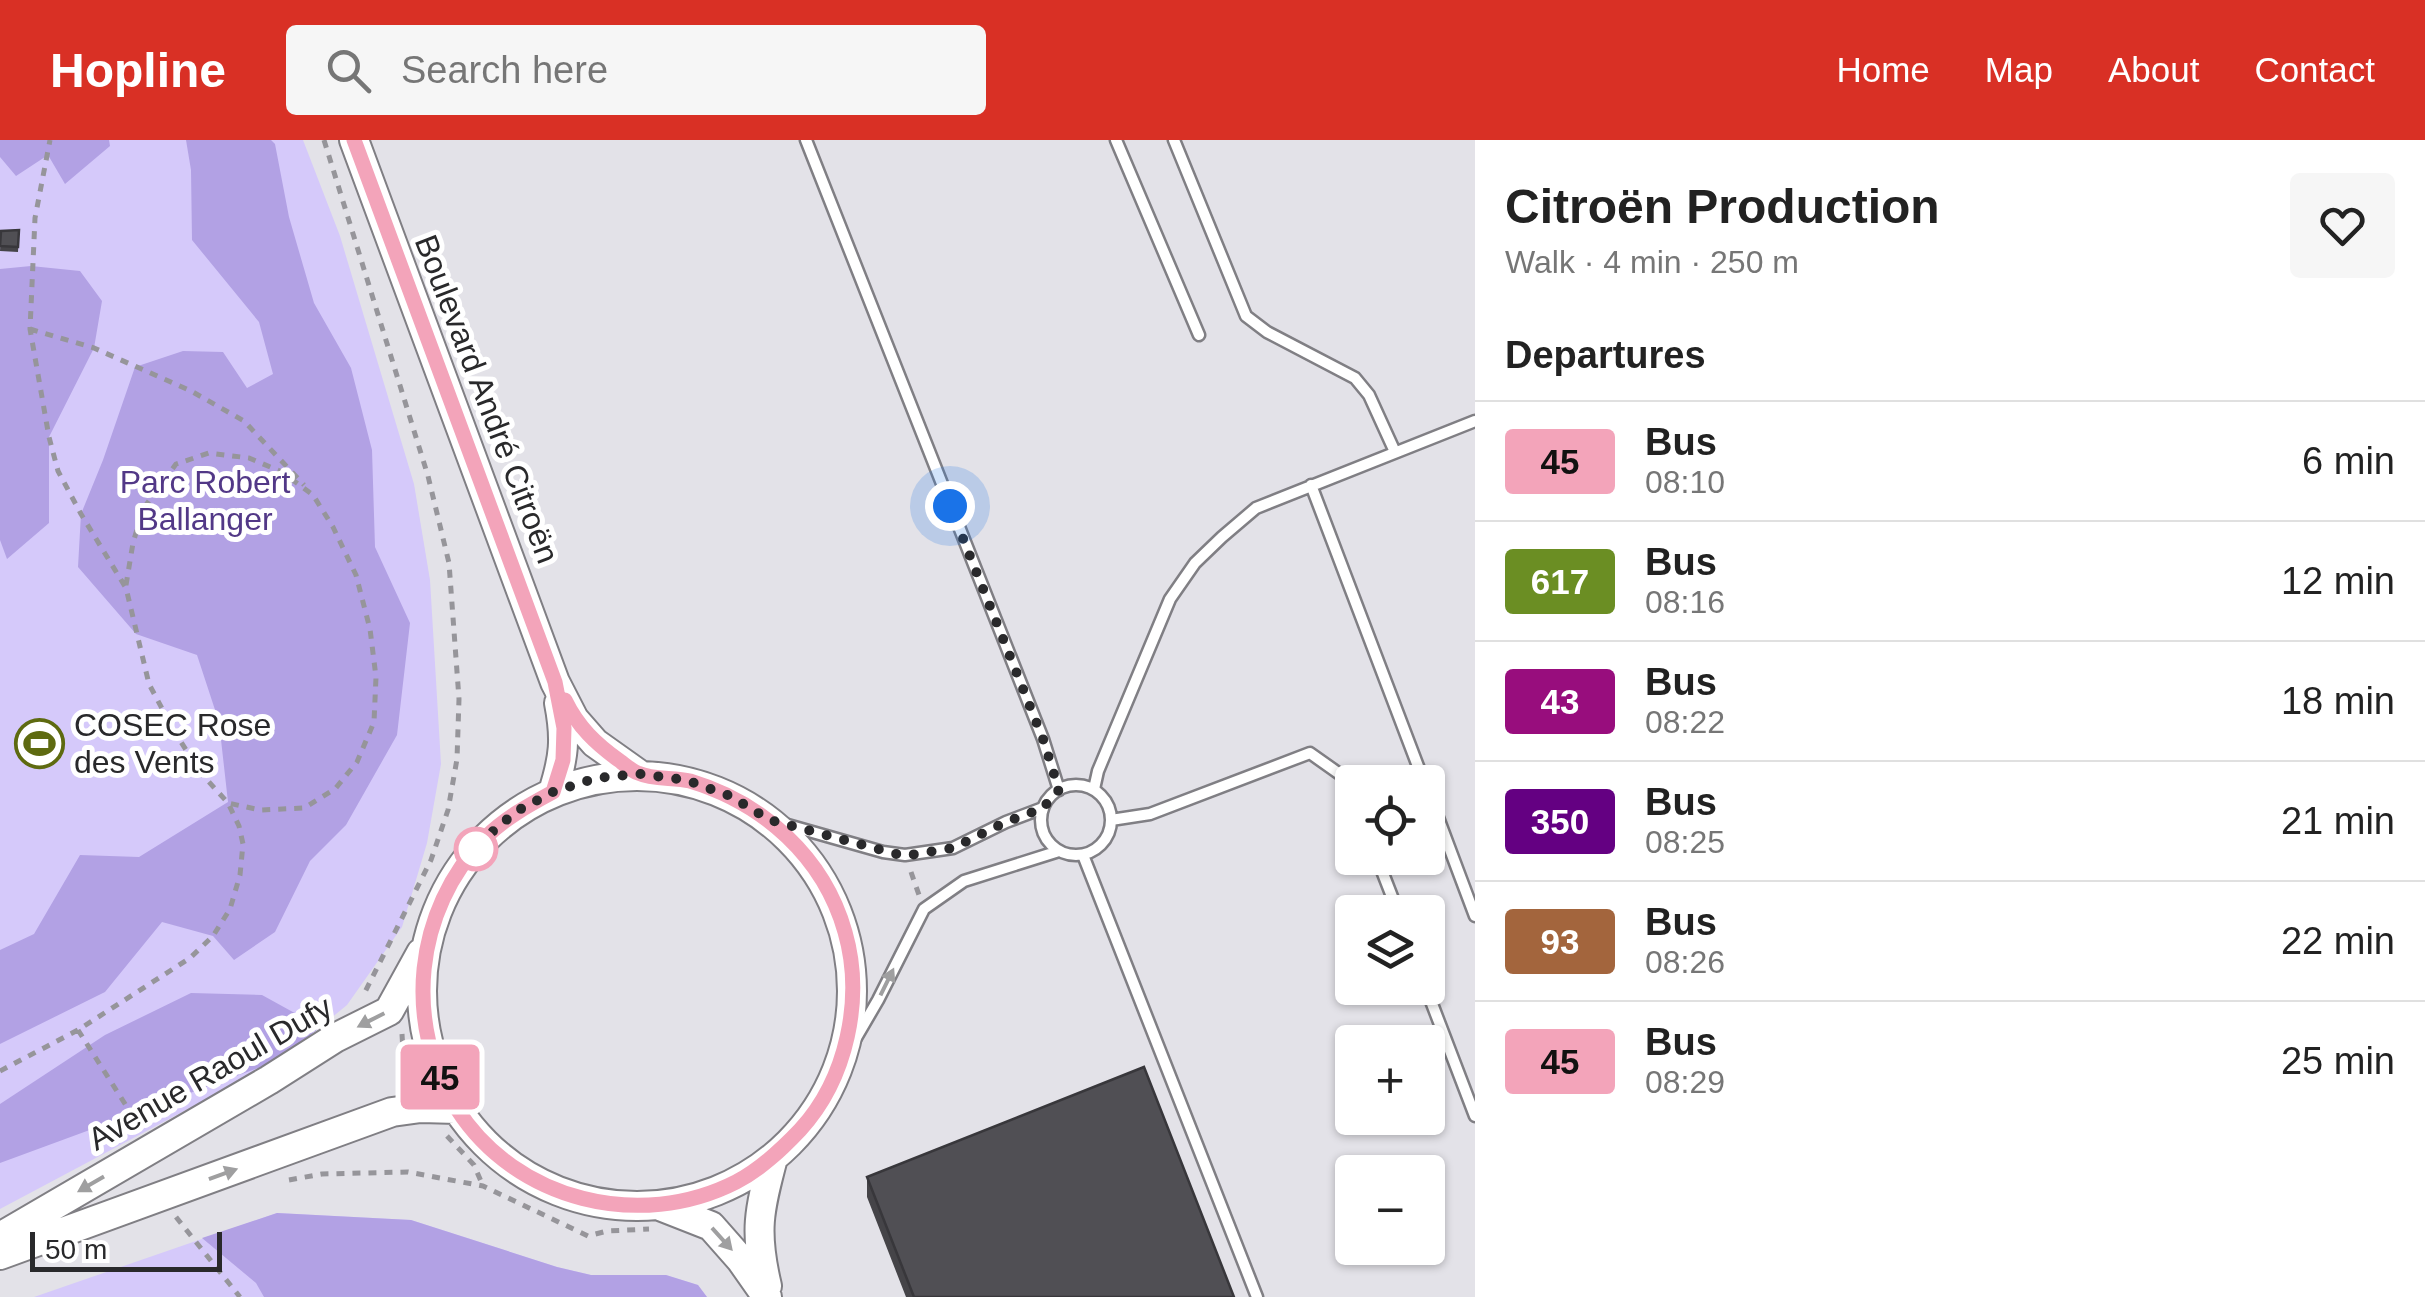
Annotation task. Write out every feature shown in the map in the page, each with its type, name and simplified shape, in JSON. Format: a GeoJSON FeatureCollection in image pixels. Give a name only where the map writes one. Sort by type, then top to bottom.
{"type":"FeatureCollection","features":[{"type":"Feature","properties":{"kind":"main road","name":"Boulevard André Citroën"},"geometry":{"type":"LineString","coordinates":[[354,140],[555,682],[574,719],[596,743],[640,774]]}},
{"type":"Feature","properties":{"kind":"main road","name":"Boulevard André Citroën"},"geometry":{"type":"LineString","coordinates":[[553,792],[563,760],[564,728],[555,682]]}},
{"type":"Feature","properties":{"kind":"main road"},"geometry":{"type":"LineString","coordinates":[[640,774],[701,785],[730,796],[770,820],[803,852],[828,890],[845,932],[853,977],[850,1023],[839,1067],[812,1117],[773,1158],[738,1182],[700,1198],[659,1206],[620,1206],[581,1200],[544,1186],[510,1166],[481,1140],[457,1109],[437,1071],[425,1029],[422,986],[427,943],[440,904],[460,868],[486,837],[517,811],[553,792],[596,778],[640,774]]}},
{"type":"Feature","properties":{"kind":"main road","name":"Avenue Raoul Dufy"},"geometry":{"type":"LineString","coordinates":[[0,1236],[335,1038],[389,1011],[427,943]]}},
{"type":"Feature","properties":{"kind":"main road"},"geometry":{"type":"LineString","coordinates":[[0,1256],[392,1112],[457,1109]]}},
{"type":"Feature","properties":{"kind":"main road"},"geometry":{"type":"LineString","coordinates":[[768,1297],[759,1250],[759,1210],[773,1158]]}},
{"type":"Feature","properties":{"kind":"main road"},"geometry":{"type":"LineString","coordinates":[[659,1206],[712,1226],[768,1297]]}},
{"type":"Feature","properties":{"kind":"lane"},"geometry":{"type":"LineString","coordinates":[[806,140],[1043,739],[1059,790]]}},
{"type":"Feature","properties":{"kind":"lane"},"geometry":{"type":"LineString","coordinates":[[1116,140],[1199,335]]}},
{"type":"Feature","properties":{"kind":"lane"},"geometry":{"type":"LineString","coordinates":[[1174,140],[1246,316],[1267,332],[1355,378],[1369,395],[1395,452]]}},
{"type":"Feature","properties":{"kind":"lane"},"geometry":{"type":"LineString","coordinates":[[1094,789],[1098,771],[1170,600],[1195,564],[1222,537],[1256,508],[1475,422]]}},
{"type":"Feature","properties":{"kind":"lane"},"geometry":{"type":"LineString","coordinates":[[1311,485],[1418,765]]}},
{"type":"Feature","properties":{"kind":"lane"},"geometry":{"type":"LineString","coordinates":[[1112,820],[1150,814],[1310,753],[1335,771]]}},
{"type":"Feature","properties":{"kind":"lane"},"geometry":{"type":"LineString","coordinates":[[1070,785],[1094,789],[1109,808],[1110,832],[1104,842],[1083,855],[1059,851],[1042,828],[1044,808],[1059,790],[1070,785]]}},
{"type":"Feature","properties":{"kind":"lane"},"geometry":{"type":"LineString","coordinates":[[770,820],[904,856],[953,848],[1044,808]]}},
{"type":"Feature","properties":{"kind":"lane"},"geometry":{"type":"LineString","coordinates":[[1445,836],[1475,916]]}},
{"type":"Feature","properties":{"kind":"lane"},"geometry":{"type":"LineString","coordinates":[[839,1067],[924,909],[964,882],[1059,851]]}},
{"type":"Feature","properties":{"kind":"lane"},"geometry":{"type":"LineString","coordinates":[[1083,855],[1258,1297]]}},
{"type":"Feature","properties":{"kind":"lane"},"geometry":{"type":"LineString","coordinates":[[1433,1005],[1475,1116]]}},
{"type":"Feature","properties":{"kind":"path"},"geometry":{"type":"LineString","coordinates":[[0,1071],[78,1030],[190,958],[213,936],[230,909],[240,875],[243,844],[228,802],[200,772],[149,684],[126,588],[58,471],[30,328],[35,218],[50,140]]}},
{"type":"Feature","properties":{"kind":"path"},"geometry":{"type":"LineString","coordinates":[[324,140],[428,476],[449,563],[460,699],[457,759],[448,810],[431,860],[367,990]]}},
{"type":"Feature","properties":{"kind":"path"},"geometry":{"type":"LineString","coordinates":[[30,328],[94,348],[191,391],[244,421],[313,495],[356,576],[370,629],[376,676],[374,722],[357,762],[335,790],[304,808],[260,810],[228,802]]}},
{"type":"Feature","properties":{"kind":"path"},"geometry":{"type":"LineString","coordinates":[[126,588],[133,543],[144,508],[176,464],[210,453],[249,458],[282,472],[313,495]]}},
{"type":"Feature","properties":{"kind":"path"},"geometry":{"type":"LineString","coordinates":[[904,856],[924,909]]}},
{"type":"Feature","properties":{"kind":"path"},"geometry":{"type":"LineString","coordinates":[[78,1030],[143,1133]]}},
{"type":"Feature","properties":{"kind":"path"},"geometry":{"type":"LineString","coordinates":[[322,1174],[408,1172],[483,1186]]}},
{"type":"Feature","properties":{"kind":"path"},"geometry":{"type":"LineString","coordinates":[[176,1217],[240,1297]]}},
{"type":"Feature","properties":{"kind":"green space","name":"Parc Robert Ballanger"},"geometry":{"type":"Polygon","coordinates":[[[0,140],[303,140],[340,236],[414,484],[430,580],[441,764],[427,843],[402,927],[347,1005],[280,1060],[0,1209],[0,140]]]}},
{"type":"Feature","properties":{"kind":"green space"},"geometry":{"type":"Polygon","coordinates":[[[0,140],[109,140],[110,146],[65,184],[48,155],[16,176],[0,157],[0,140]]]}},
{"type":"Feature","properties":{"kind":"green space"},"geometry":{"type":"Polygon","coordinates":[[[186,140],[271,140],[275,144],[289,217],[314,303],[351,368],[372,450],[375,547],[410,623],[397,735],[346,825],[310,861],[275,932],[234,960],[213,936],[162,922],[105,992],[0,1044],[0,950],[34,934],[80,855],[139,857],[228,802],[219,722],[197,655],[136,634],[78,567],[81,514],[135,367],[183,351],[223,352],[247,388],[273,374],[259,322],[192,240],[191,170],[186,140]]]}},
{"type":"Feature","properties":{"kind":"green space"},"geometry":{"type":"Polygon","coordinates":[[[31,266],[80,271],[102,301],[94,348],[49,437],[49,523],[7,559],[0,540],[0,269],[31,266]]]}},
{"type":"Feature","properties":{"kind":"green space"},"geometry":{"type":"Polygon","coordinates":[[[191,993],[262,995],[320,1027],[280,1060],[0,1163],[0,1104],[105,1035],[191,993]]]}},
{"type":"Feature","properties":{"kind":"green space"},"geometry":{"type":"Polygon","coordinates":[[[277,1213],[411,1220],[591,1275],[666,1275],[698,1285],[707,1297],[34,1297],[277,1213]]]}},
{"type":"Feature","properties":{"kind":"green space"},"geometry":{"type":"Polygon","coordinates":[[[277,1213],[411,1220],[591,1275],[666,1275],[698,1285],[707,1297],[264,1297],[256,1283],[202,1238],[277,1213]]]}},
{"type":"Feature","properties":{"kind":"building"},"geometry":{"type":"Polygon","coordinates":[[[19,230],[18,247],[0,246],[1,231],[19,230]]]}},
{"type":"Feature","properties":{"kind":"building"},"geometry":{"type":"Polygon","coordinates":[[[1144,1067],[1234,1297],[914,1297],[867,1177],[1144,1067]]]}},
{"type":"Feature","properties":{"kind":"bus line","name":"45"},"geometry":{"type":"LineString","coordinates":[[354,140],[555,682],[564,728],[563,760],[553,792],[517,811],[486,837],[460,868],[440,904],[427,943],[422,986],[425,1029],[437,1071],[457,1109],[481,1140],[510,1166],[544,1186],[581,1200],[620,1206],[659,1206],[700,1198],[738,1182],[773,1158],[812,1117],[839,1067],[850,1023],[853,977],[845,932],[828,890],[803,852],[770,820],[730,796],[686,780],[640,774],[596,743],[574,719],[565,700]]}},
{"type":"Feature","properties":{"kind":"place","name":"COSEC Rose des Vents"},"geometry":{"type":"Point","coordinates":[39,743]}},
{"type":"Feature","properties":{"kind":"route"},"geometry":{"type":"LineString","coordinates":[[476,849],[472,853],[517,811],[553,792],[596,778],[640,774],[686,780],[730,796],[770,820],[904,856],[953,848],[1044,808],[1059,790],[1043,739],[950,506]]}}]}
